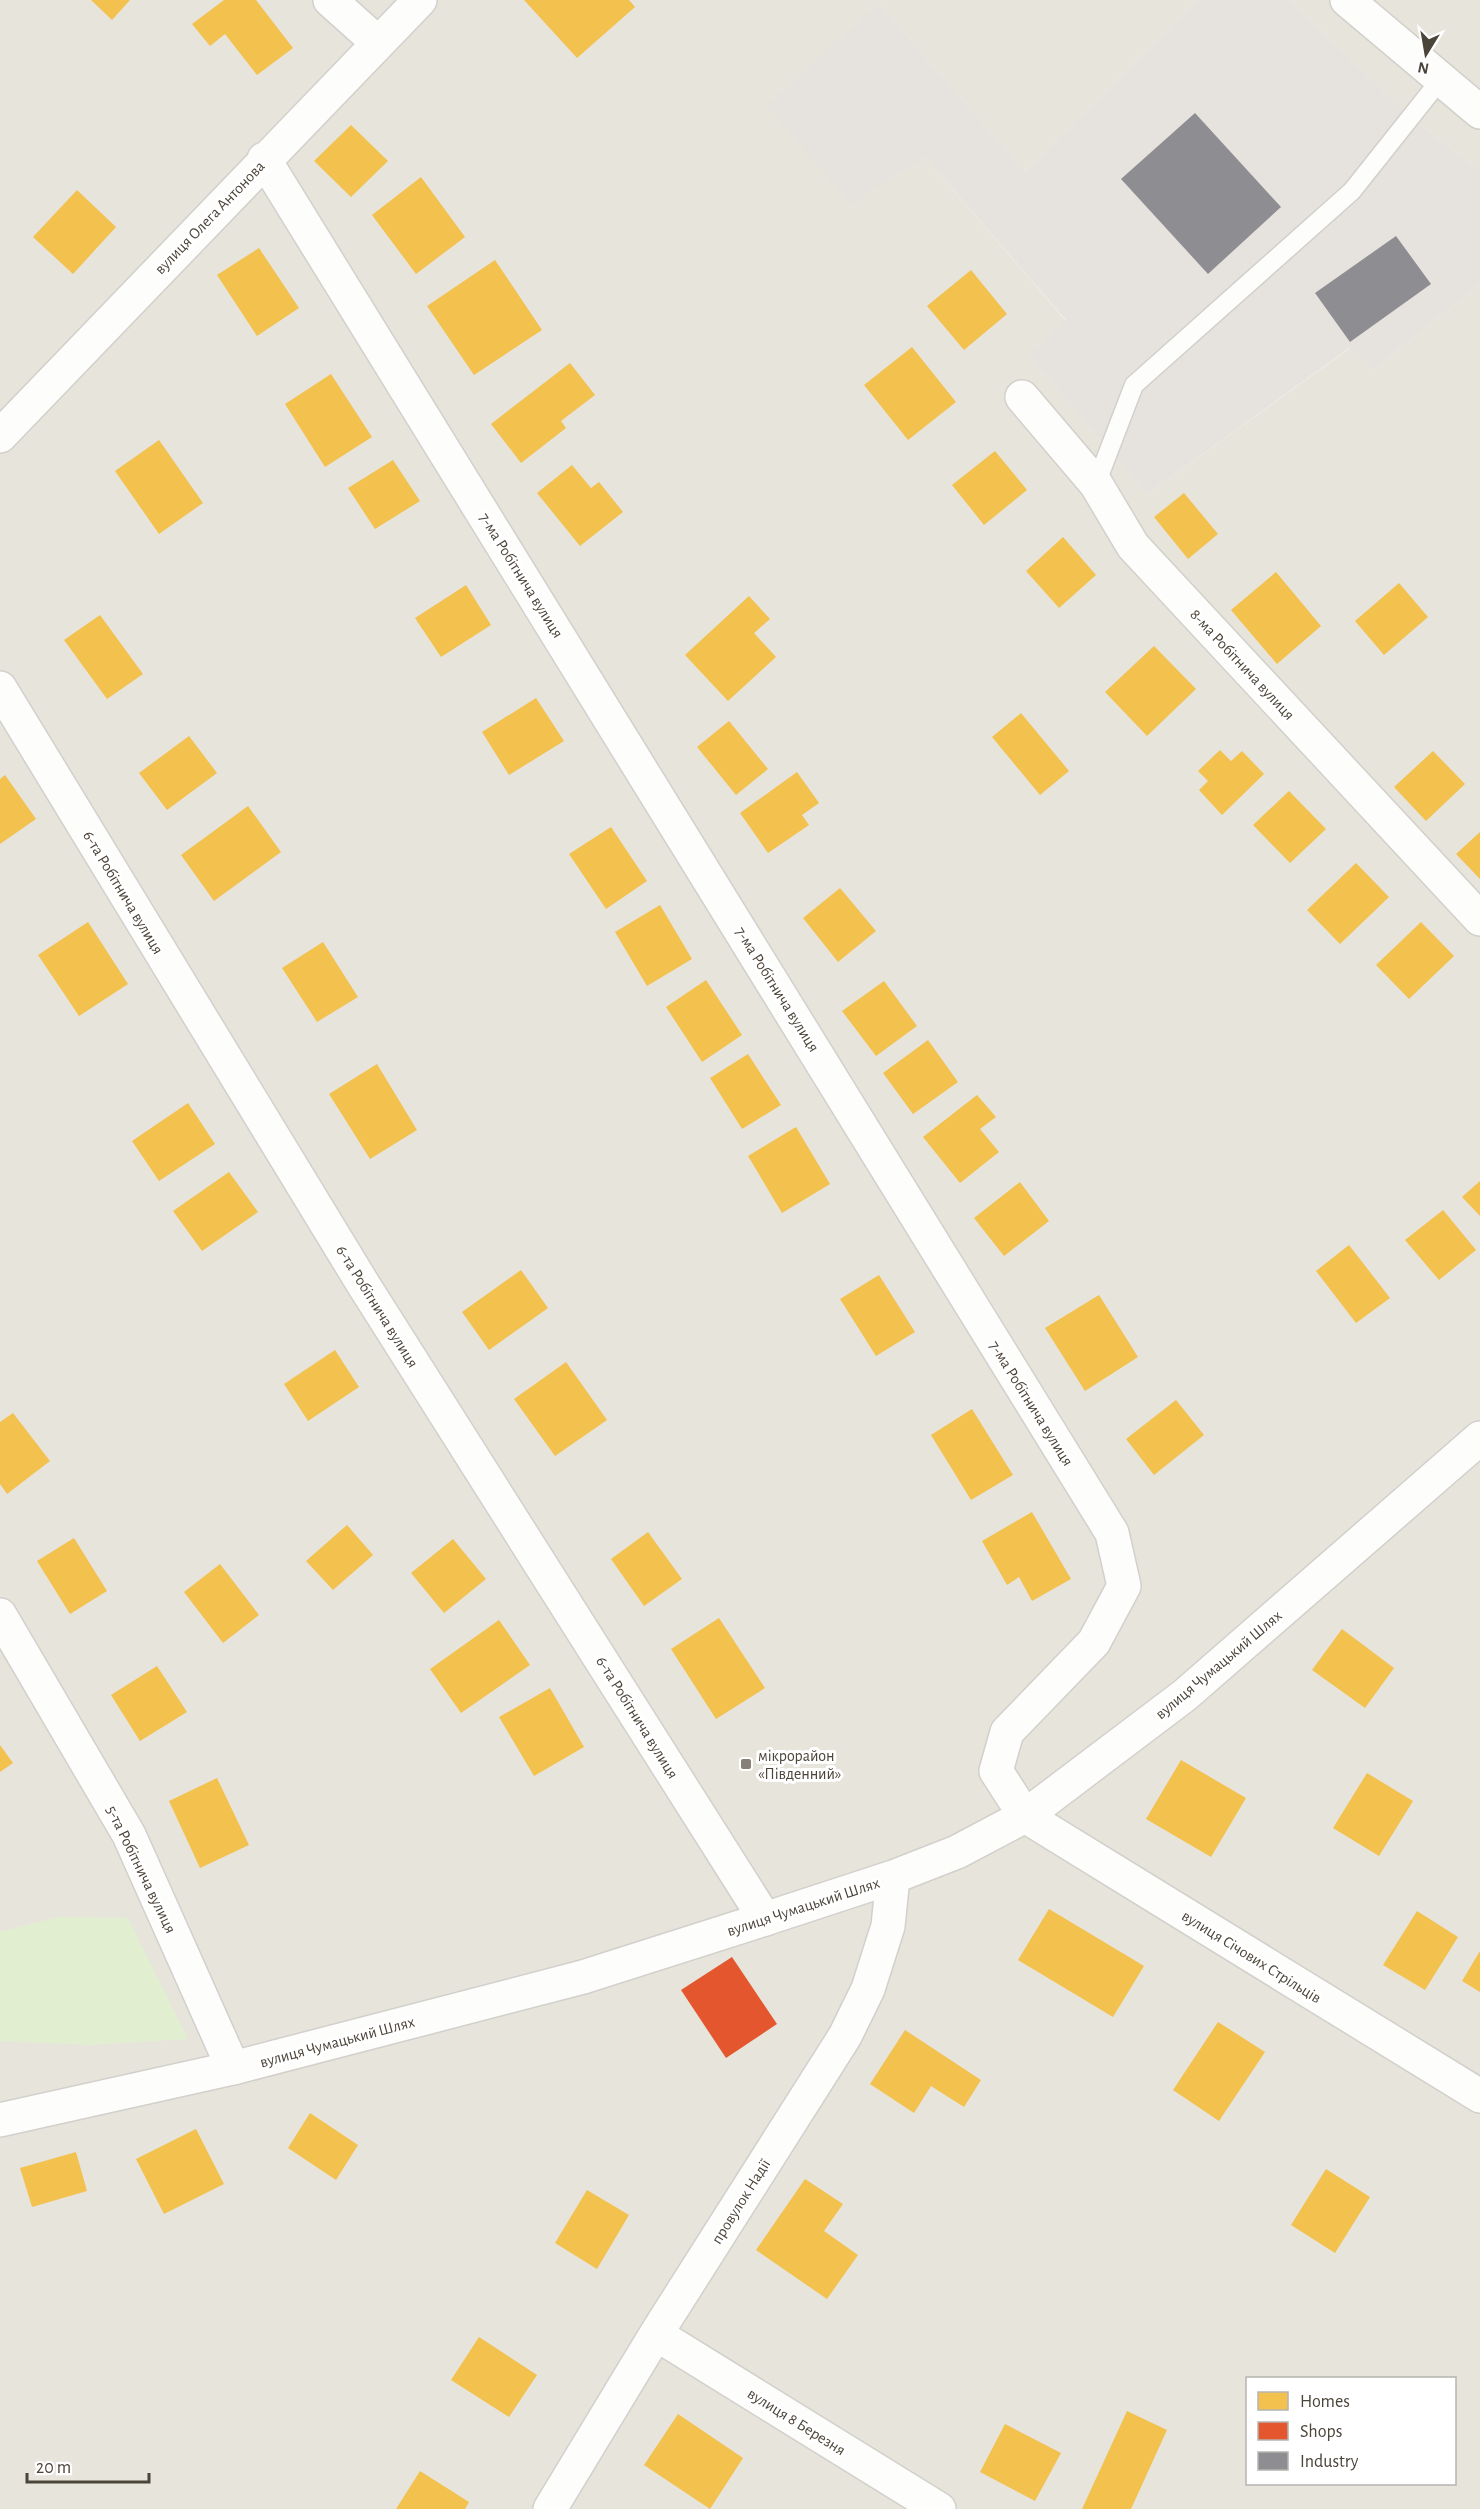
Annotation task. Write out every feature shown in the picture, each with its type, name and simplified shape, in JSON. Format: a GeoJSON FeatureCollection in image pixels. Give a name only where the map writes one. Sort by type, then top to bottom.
{"type":"FeatureCollection","features":[{"type":"Feature","properties":{"kind":"street"},"geometry":{"type":"LineString","coordinates":[[330,0],[378,43]]}},
{"type":"Feature","properties":{"kind":"street","name":"вулиця Олега Антонова"},"geometry":{"type":"LineString","coordinates":[[0,436],[264,159],[420,0]]}},
{"type":"Feature","properties":{"kind":"street"},"geometry":{"type":"LineString","coordinates":[[1347,0],[1480,112]]}},
{"type":"Feature","properties":{"kind":"street","name":"7-ма Робітнича вулиця"},"geometry":{"type":"LineString","coordinates":[[264,159],[1112,1533],[1125,1586],[1094,1642],[1007,1732],[996,1771],[1025,1816]]}},
{"type":"Feature","properties":{"kind":"street","name":"8-ма Робітнича вулиця"},"geometry":{"type":"LineString","coordinates":[[1022,397],[1096,484],[1133,546],[1480,919]]}},
{"type":"Feature","properties":{"kind":"street","name":"6-та Робітнича вулиця"},"geometry":{"type":"LineString","coordinates":[[0,688],[363,1284],[765,1919]]}},
{"type":"Feature","properties":{"kind":"street","name":"вулиця Чумацький Шлях"},"geometry":{"type":"LineString","coordinates":[[0,2120],[233,2068],[583,1977],[893,1877],[957,1852],[1025,1816],[1185,1695],[1480,1438]]}},
{"type":"Feature","properties":{"kind":"street","name":"5-та Робітнича вулиця"},"geometry":{"type":"LineString","coordinates":[[0,1615],[129,1835],[233,2068]]}},
{"type":"Feature","properties":{"kind":"street","name":"вулиця Січових Стрільців"},"geometry":{"type":"LineString","coordinates":[[1025,1816],[1480,2096]]}},
{"type":"Feature","properties":{"kind":"street","name":"провулок Надії"},"geometry":{"type":"LineString","coordinates":[[550,2509],[656,2334],[844,2036],[868,1989],[888,1926],[893,1877]]}},
{"type":"Feature","properties":{"kind":"street","name":"вулиця 8 Березня"},"geometry":{"type":"LineString","coordinates":[[656,2334],[939,2509]]}},
{"type":"Feature","properties":{"kind":"lane"},"geometry":{"type":"LineString","coordinates":[[1096,484],[1134,385],[1352,191],[1441,79]]}},
{"type":"Feature","properties":{"kind":"shaded area"},"geometry":{"type":"Polygon","coordinates":[[[0,0],[1198,0],[1025,171],[879,4],[925,157],[1066,321],[1028,355],[1146,495],[1350,348],[1373,370],[1480,284],[1480,2509],[0,2509],[0,0]]]}},
{"type":"Feature","properties":{"kind":"shaded area"},"geometry":{"type":"Polygon","coordinates":[[[1198,0],[1290,0],[1412,118],[1480,171],[1480,284],[1373,370],[1349,348],[1146,495],[1028,355],[1066,320],[925,157],[851,204],[766,105],[879,4],[1025,171],[1198,0]]]}},
{"type":"Feature","properties":{"kind":"shaded area"},"geometry":{"type":"Polygon","coordinates":[[[1290,0],[1480,0],[1480,171],[1412,118],[1290,0]]]}},
{"type":"Feature","properties":{"kind":"green space"},"geometry":{"type":"Polygon","coordinates":[[[57,1917],[128,1918],[188,2039],[90,2045],[0,2041],[0,1932],[57,1917]]]}},
{"type":"Feature","properties":{"kind":"building: Homes"},"geometry":{"type":"Polygon","coordinates":[[[91,0],[130,0],[112,20],[91,0]]]}},
{"type":"Feature","properties":{"kind":"building: Homes"},"geometry":{"type":"Polygon","coordinates":[[[224,0],[256,0],[293,48],[257,75],[225,34],[210,46],[192,24],[224,0]]]}},
{"type":"Feature","properties":{"kind":"building: Homes"},"geometry":{"type":"Polygon","coordinates":[[[524,0],[629,0],[635,7],[577,58],[524,0]]]}},
{"type":"Feature","properties":{"kind":"building: Homes"},"geometry":{"type":"Polygon","coordinates":[[[351,125],[388,161],[351,197],[314,161],[351,125]]]}},
{"type":"Feature","properties":{"kind":"building: Homes"},"geometry":{"type":"Polygon","coordinates":[[[421,177],[465,237],[416,274],[372,215],[421,177]]]}},
{"type":"Feature","properties":{"kind":"building: Homes"},"geometry":{"type":"Polygon","coordinates":[[[77,190],[116,227],[73,274],[33,237],[77,190]]]}},
{"type":"Feature","properties":{"kind":"building: Homes"},"geometry":{"type":"Polygon","coordinates":[[[259,248],[299,308],[257,336],[217,275],[259,248]]]}},
{"type":"Feature","properties":{"kind":"building: Homes"},"geometry":{"type":"Polygon","coordinates":[[[495,260],[542,330],[474,375],[427,306],[495,260]]]}},
{"type":"Feature","properties":{"kind":"building: Homes"},"geometry":{"type":"Polygon","coordinates":[[[971,270],[1007,314],[964,350],[927,306],[971,270]]]}},
{"type":"Feature","properties":{"kind":"building: Homes"},"geometry":{"type":"Polygon","coordinates":[[[912,347],[956,402],[908,440],[864,385],[912,347]]]}},
{"type":"Feature","properties":{"kind":"building: Homes"},"geometry":{"type":"Polygon","coordinates":[[[570,363],[595,395],[561,421],[566,428],[521,463],[491,424],[570,363]]]}},
{"type":"Feature","properties":{"kind":"building: Homes"},"geometry":{"type":"Polygon","coordinates":[[[331,374],[372,437],[325,467],[285,404],[331,374]]]}},
{"type":"Feature","properties":{"kind":"building: Homes"},"geometry":{"type":"Polygon","coordinates":[[[159,440],[203,503],[159,534],[115,471],[159,440]]]}},
{"type":"Feature","properties":{"kind":"building: Homes"},"geometry":{"type":"Polygon","coordinates":[[[995,451],[1027,490],[984,525],[952,485],[995,451]]]}},
{"type":"Feature","properties":{"kind":"building: Homes"},"geometry":{"type":"Polygon","coordinates":[[[393,460],[420,501],[375,529],[348,488],[393,460]]]}},
{"type":"Feature","properties":{"kind":"building: Homes"},"geometry":{"type":"Polygon","coordinates":[[[572,465],[591,488],[599,482],[623,512],[580,546],[537,493],[572,465]]]}},
{"type":"Feature","properties":{"kind":"building: Homes"},"geometry":{"type":"Polygon","coordinates":[[[1184,493],[1218,534],[1188,559],[1154,517],[1184,493]]]}},
{"type":"Feature","properties":{"kind":"building: Homes"},"geometry":{"type":"Polygon","coordinates":[[[1063,537],[1096,575],[1059,608],[1026,571],[1063,537]]]}},
{"type":"Feature","properties":{"kind":"building: Homes"},"geometry":{"type":"Polygon","coordinates":[[[1276,572],[1321,626],[1277,664],[1231,610],[1276,572]]]}},
{"type":"Feature","properties":{"kind":"building: Homes"},"geometry":{"type":"Polygon","coordinates":[[[1399,583],[1428,617],[1384,655],[1355,621],[1399,583]]]}},
{"type":"Feature","properties":{"kind":"building: Homes"},"geometry":{"type":"Polygon","coordinates":[[[466,585],[491,625],[441,657],[415,618],[466,585]]]}},
{"type":"Feature","properties":{"kind":"building: Homes"},"geometry":{"type":"Polygon","coordinates":[[[749,596],[770,619],[754,633],[776,657],[728,701],[685,655],[749,596]]]}},
{"type":"Feature","properties":{"kind":"building: Homes"},"geometry":{"type":"Polygon","coordinates":[[[100,615],[143,674],[107,699],[64,640],[100,615]]]}},
{"type":"Feature","properties":{"kind":"building: Homes"},"geometry":{"type":"Polygon","coordinates":[[[1154,646],[1196,689],[1147,736],[1105,692],[1154,646]]]}},
{"type":"Feature","properties":{"kind":"building: Homes"},"geometry":{"type":"Polygon","coordinates":[[[536,698],[564,741],[509,775],[482,732],[536,698]]]}},
{"type":"Feature","properties":{"kind":"building: Homes"},"geometry":{"type":"Polygon","coordinates":[[[1021,713],[1069,771],[1040,795],[992,737],[1021,713]]]}},
{"type":"Feature","properties":{"kind":"building: Homes"},"geometry":{"type":"Polygon","coordinates":[[[729,721],[768,769],[736,795],[697,747],[729,721]]]}},
{"type":"Feature","properties":{"kind":"building: Homes"},"geometry":{"type":"Polygon","coordinates":[[[189,736],[217,773],[167,810],[139,773],[189,736]]]}},
{"type":"Feature","properties":{"kind":"building: Homes"},"geometry":{"type":"Polygon","coordinates":[[[1220,750],[1231,761],[1242,751],[1264,774],[1222,815],[1199,790],[1208,781],[1198,771],[1220,750]]]}},
{"type":"Feature","properties":{"kind":"building: Homes"},"geometry":{"type":"Polygon","coordinates":[[[1433,751],[1465,784],[1426,821],[1394,787],[1433,751]]]}},
{"type":"Feature","properties":{"kind":"building: Homes"},"geometry":{"type":"Polygon","coordinates":[[[797,772],[819,803],[802,815],[809,825],[768,853],[740,813],[797,772]]]}},
{"type":"Feature","properties":{"kind":"building: Homes"},"geometry":{"type":"Polygon","coordinates":[[[5,775],[36,819],[0,844],[0,779],[5,775]]]}},
{"type":"Feature","properties":{"kind":"building: Homes"},"geometry":{"type":"Polygon","coordinates":[[[1289,791],[1326,829],[1290,863],[1253,825],[1289,791]]]}},
{"type":"Feature","properties":{"kind":"building: Homes"},"geometry":{"type":"Polygon","coordinates":[[[248,806],[281,852],[214,901],[181,855],[248,806]]]}},
{"type":"Feature","properties":{"kind":"building: Homes"},"geometry":{"type":"Polygon","coordinates":[[[611,827],[647,881],[606,909],[569,854],[611,827]]]}},
{"type":"Feature","properties":{"kind":"building: Homes"},"geometry":{"type":"Polygon","coordinates":[[[1480,832],[1480,879],[1456,854],[1480,832]]]}},
{"type":"Feature","properties":{"kind":"building: Homes"},"geometry":{"type":"Polygon","coordinates":[[[1356,863],[1389,897],[1340,944],[1307,910],[1356,863]]]}},
{"type":"Feature","properties":{"kind":"building: Homes"},"geometry":{"type":"Polygon","coordinates":[[[840,888],[876,931],[838,962],[803,918],[840,888]]]}},
{"type":"Feature","properties":{"kind":"building: Homes"},"geometry":{"type":"Polygon","coordinates":[[[660,905],[692,959],[647,986],[615,932],[660,905]]]}},
{"type":"Feature","properties":{"kind":"building: Homes"},"geometry":{"type":"Polygon","coordinates":[[[88,922],[128,984],[79,1016],[38,955],[88,922]]]}},
{"type":"Feature","properties":{"kind":"building: Homes"},"geometry":{"type":"Polygon","coordinates":[[[1421,922],[1454,956],[1409,999],[1376,965],[1421,922]]]}},
{"type":"Feature","properties":{"kind":"building: Homes"},"geometry":{"type":"Polygon","coordinates":[[[323,942],[358,997],[317,1022],[282,968],[323,942]]]}},
{"type":"Feature","properties":{"kind":"building: Homes"},"geometry":{"type":"Polygon","coordinates":[[[706,980],[742,1035],[702,1062],[666,1007],[706,980]]]}},
{"type":"Feature","properties":{"kind":"building: Homes"},"geometry":{"type":"Polygon","coordinates":[[[884,981],[917,1026],[876,1056],[842,1011],[884,981]]]}},
{"type":"Feature","properties":{"kind":"building: Homes"},"geometry":{"type":"Polygon","coordinates":[[[928,1040],[958,1082],[913,1114],[883,1073],[928,1040]]]}},
{"type":"Feature","properties":{"kind":"building: Homes"},"geometry":{"type":"Polygon","coordinates":[[[748,1054],[781,1105],[742,1129],[710,1078],[748,1054]]]}},
{"type":"Feature","properties":{"kind":"building: Homes"},"geometry":{"type":"Polygon","coordinates":[[[377,1064],[417,1130],[370,1159],[329,1094],[377,1064]]]}},
{"type":"Feature","properties":{"kind":"building: Homes"},"geometry":{"type":"Polygon","coordinates":[[[977,1095],[996,1117],[980,1129],[999,1152],[960,1183],[923,1137],[977,1095]]]}},
{"type":"Feature","properties":{"kind":"building: Homes"},"geometry":{"type":"Polygon","coordinates":[[[188,1103],[215,1144],[159,1181],[132,1141],[188,1103]]]}},
{"type":"Feature","properties":{"kind":"building: Homes"},"geometry":{"type":"Polygon","coordinates":[[[796,1127],[830,1184],[782,1213],[748,1156],[796,1127]]]}},
{"type":"Feature","properties":{"kind":"building: Homes"},"geometry":{"type":"Polygon","coordinates":[[[229,1172],[258,1212],[202,1251],[173,1211],[229,1172]]]}},
{"type":"Feature","properties":{"kind":"building: Homes"},"geometry":{"type":"Polygon","coordinates":[[[1480,1181],[1480,1216],[1462,1197],[1480,1181]]]}},
{"type":"Feature","properties":{"kind":"building: Homes"},"geometry":{"type":"Polygon","coordinates":[[[1020,1182],[1049,1221],[1004,1256],[974,1218],[1020,1182]]]}},
{"type":"Feature","properties":{"kind":"building: Homes"},"geometry":{"type":"Polygon","coordinates":[[[1443,1210],[1476,1250],[1439,1280],[1405,1240],[1443,1210]]]}},
{"type":"Feature","properties":{"kind":"building: Homes"},"geometry":{"type":"Polygon","coordinates":[[[1349,1245],[1390,1298],[1356,1323],[1316,1271],[1349,1245]]]}},
{"type":"Feature","properties":{"kind":"building: Homes"},"geometry":{"type":"Polygon","coordinates":[[[521,1270],[548,1308],[489,1350],[462,1312],[521,1270]]]}},
{"type":"Feature","properties":{"kind":"building: Homes"},"geometry":{"type":"Polygon","coordinates":[[[879,1275],[915,1332],[876,1356],[840,1299],[879,1275]]]}},
{"type":"Feature","properties":{"kind":"building: Homes"},"geometry":{"type":"Polygon","coordinates":[[[1099,1295],[1138,1357],[1085,1391],[1045,1328],[1099,1295]]]}},
{"type":"Feature","properties":{"kind":"building: Homes"},"geometry":{"type":"Polygon","coordinates":[[[335,1350],[359,1387],[308,1421],[284,1384],[335,1350]]]}},
{"type":"Feature","properties":{"kind":"building: Homes"},"geometry":{"type":"Polygon","coordinates":[[[566,1362],[607,1420],[555,1456],[514,1399],[566,1362]]]}},
{"type":"Feature","properties":{"kind":"building: Homes"},"geometry":{"type":"Polygon","coordinates":[[[1176,1400],[1204,1435],[1154,1475],[1126,1439],[1176,1400]]]}},
{"type":"Feature","properties":{"kind":"building: Homes"},"geometry":{"type":"Polygon","coordinates":[[[972,1409],[1013,1475],[971,1500],[931,1435],[972,1409]]]}},
{"type":"Feature","properties":{"kind":"building: Homes"},"geometry":{"type":"Polygon","coordinates":[[[13,1413],[50,1461],[7,1494],[0,1484],[0,1422],[13,1413]]]}},
{"type":"Feature","properties":{"kind":"building: Homes"},"geometry":{"type":"Polygon","coordinates":[[[1032,1512],[1071,1579],[1032,1601],[1019,1577],[1007,1585],[982,1541],[1032,1512]]]}},
{"type":"Feature","properties":{"kind":"building: Homes"},"geometry":{"type":"Polygon","coordinates":[[[347,1525],[373,1555],[333,1590],[306,1561],[347,1525]]]}},
{"type":"Feature","properties":{"kind":"building: Homes"},"geometry":{"type":"Polygon","coordinates":[[[648,1532],[682,1579],[644,1606],[611,1559],[648,1532]]]}},
{"type":"Feature","properties":{"kind":"building: Homes"},"geometry":{"type":"Polygon","coordinates":[[[74,1538],[107,1591],[70,1614],[37,1561],[74,1538]]]}},
{"type":"Feature","properties":{"kind":"building: Homes"},"geometry":{"type":"Polygon","coordinates":[[[453,1539],[486,1579],[444,1613],[411,1573],[453,1539]]]}},
{"type":"Feature","properties":{"kind":"building: Homes"},"geometry":{"type":"Polygon","coordinates":[[[220,1564],[259,1615],[223,1643],[184,1592],[220,1564]]]}},
{"type":"Feature","properties":{"kind":"building: Homes"},"geometry":{"type":"Polygon","coordinates":[[[719,1618],[765,1688],[716,1719],[671,1649],[719,1618]]]}},
{"type":"Feature","properties":{"kind":"building: Homes"},"geometry":{"type":"Polygon","coordinates":[[[499,1620],[530,1665],[461,1713],[430,1669],[499,1620]]]}},
{"type":"Feature","properties":{"kind":"building: Homes"},"geometry":{"type":"Polygon","coordinates":[[[1342,1629],[1394,1668],[1365,1708],[1312,1670],[1342,1629]]]}},
{"type":"Feature","properties":{"kind":"building: Homes"},"geometry":{"type":"Polygon","coordinates":[[[157,1666],[187,1712],[140,1741],[111,1695],[157,1666]]]}},
{"type":"Feature","properties":{"kind":"building: Homes"},"geometry":{"type":"Polygon","coordinates":[[[550,1688],[584,1747],[534,1776],[499,1717],[550,1688]]]}},
{"type":"Feature","properties":{"kind":"building: Homes"},"geometry":{"type":"Polygon","coordinates":[[[0,1745],[13,1763],[0,1772],[0,1745]]]}},
{"type":"Feature","properties":{"kind":"building: Homes"},"geometry":{"type":"Polygon","coordinates":[[[1181,1760],[1246,1798],[1211,1857],[1146,1819],[1181,1760]]]}},
{"type":"Feature","properties":{"kind":"building: Homes"},"geometry":{"type":"Polygon","coordinates":[[[1367,1773],[1413,1801],[1379,1856],[1333,1828],[1367,1773]]]}},
{"type":"Feature","properties":{"kind":"building: Homes"},"geometry":{"type":"Polygon","coordinates":[[[217,1778],[249,1845],[200,1868],[169,1801],[217,1778]]]}},
{"type":"Feature","properties":{"kind":"building: Homes"},"geometry":{"type":"Polygon","coordinates":[[[1049,1909],[1144,1966],[1113,2017],[1018,1960],[1049,1909]]]}},
{"type":"Feature","properties":{"kind":"building: Homes"},"geometry":{"type":"Polygon","coordinates":[[[1417,1911],[1458,1937],[1425,1990],[1383,1965],[1417,1911]]]}},
{"type":"Feature","properties":{"kind":"building: Homes"},"geometry":{"type":"Polygon","coordinates":[[[1480,1951],[1480,1992],[1462,1981],[1480,1951]]]}},
{"type":"Feature","properties":{"kind":"building: Homes"},"geometry":{"type":"Polygon","coordinates":[[[1218,2022],[1265,2052],[1219,2121],[1173,2090],[1218,2022]]]}},
{"type":"Feature","properties":{"kind":"building: Homes"},"geometry":{"type":"Polygon","coordinates":[[[905,2030],[981,2080],[964,2107],[931,2086],[914,2113],[870,2084],[905,2030]]]}},
{"type":"Feature","properties":{"kind":"building: Homes"},"geometry":{"type":"Polygon","coordinates":[[[310,2113],[358,2145],[336,2180],[288,2148],[310,2113]]]}},
{"type":"Feature","properties":{"kind":"building: Homes"},"geometry":{"type":"Polygon","coordinates":[[[196,2129],[224,2184],[164,2214],[136,2159],[196,2129]]]}},
{"type":"Feature","properties":{"kind":"building: Homes"},"geometry":{"type":"Polygon","coordinates":[[[76,2152],[87,2191],[32,2207],[20,2168],[76,2152]]]}},
{"type":"Feature","properties":{"kind":"building: Homes"},"geometry":{"type":"Polygon","coordinates":[[[1326,2169],[1370,2197],[1335,2253],[1291,2225],[1326,2169]]]}},
{"type":"Feature","properties":{"kind":"building: Homes"},"geometry":{"type":"Polygon","coordinates":[[[805,2179],[843,2204],[824,2231],[858,2255],[827,2299],[756,2250],[805,2179]]]}},
{"type":"Feature","properties":{"kind":"building: Homes"},"geometry":{"type":"Polygon","coordinates":[[[587,2190],[629,2215],[597,2269],[555,2243],[587,2190]]]}},
{"type":"Feature","properties":{"kind":"building: Homes"},"geometry":{"type":"Polygon","coordinates":[[[479,2337],[537,2375],[509,2417],[451,2380],[479,2337]]]}},
{"type":"Feature","properties":{"kind":"building: Homes"},"geometry":{"type":"Polygon","coordinates":[[[1127,2411],[1167,2430],[1131,2509],[1082,2509],[1127,2411]]]}},
{"type":"Feature","properties":{"kind":"building: Homes"},"geometry":{"type":"Polygon","coordinates":[[[678,2414],[743,2458],[710,2509],[644,2465],[678,2414]]]}},
{"type":"Feature","properties":{"kind":"building: Homes"},"geometry":{"type":"Polygon","coordinates":[[[1005,2424],[1061,2453],[1035,2501],[980,2472],[1005,2424]]]}},
{"type":"Feature","properties":{"kind":"building: Homes"},"geometry":{"type":"Polygon","coordinates":[[[420,2471],[469,2502],[465,2509],[396,2509],[420,2471]]]}},
{"type":"Feature","properties":{"kind":"building: Shops"},"geometry":{"type":"Polygon","coordinates":[[[732,1957],[777,2024],[726,2058],[681,1990],[732,1957]]]}},
{"type":"Feature","properties":{"kind":"building: Industry"},"geometry":{"type":"Polygon","coordinates":[[[1195,113],[1281,207],[1208,274],[1121,179],[1195,113]]]}},
{"type":"Feature","properties":{"kind":"building: Industry"},"geometry":{"type":"Polygon","coordinates":[[[1396,236],[1431,284],[1350,342],[1315,293],[1396,236]]]}},
{"type":"Feature","properties":{"kind":"place","name":"мікрорайон «Південний»"},"geometry":{"type":"Point","coordinates":[746,1764]}}]}
